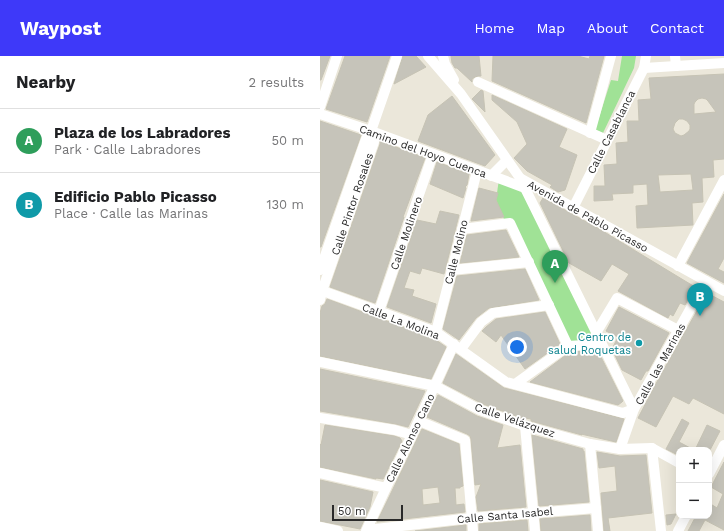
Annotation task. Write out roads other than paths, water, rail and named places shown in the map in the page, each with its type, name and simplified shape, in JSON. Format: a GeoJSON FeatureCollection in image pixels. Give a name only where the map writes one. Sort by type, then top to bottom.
{"type":"FeatureCollection","features":[{"type":"Feature","properties":{"kind":"street"},"geometry":{"type":"LineString","coordinates":[[320,107],[337,56]]}},
{"type":"Feature","properties":{"kind":"street","name":"Calle Pintor Rosales"},"geometry":{"type":"LineString","coordinates":[[320,270],[366,139],[372,131],[397,56]]}},
{"type":"Feature","properties":{"kind":"street","name":"Avenida de Pablo Picasso"},"geometry":{"type":"LineString","coordinates":[[428,56],[461,94],[520,178],[724,291]]}},
{"type":"Feature","properties":{"kind":"street","name":"Avenida de Pablo Picasso"},"geometry":{"type":"LineString","coordinates":[[443,56],[445,64],[461,94]]}},
{"type":"Feature","properties":{"kind":"street"},"geometry":{"type":"LineString","coordinates":[[590,133],[611,56]]}},
{"type":"Feature","properties":{"kind":"street","name":"Calle Casablanca"},"geometry":{"type":"LineString","coordinates":[[573,208],[644,68],[646,56]]}},
{"type":"Feature","properties":{"kind":"street"},"geometry":{"type":"LineString","coordinates":[[644,68],[676,61],[724,63]]}},
{"type":"Feature","properties":{"kind":"street"},"geometry":{"type":"LineString","coordinates":[[478,82],[607,140]]}},
{"type":"Feature","properties":{"kind":"street","name":"Camino del Hoyo Cuenca"},"geometry":{"type":"LineString","coordinates":[[320,114],[372,131],[525,188]]}},
{"type":"Feature","properties":{"kind":"street","name":"Calle Pintor Rosales"},"geometry":{"type":"LineString","coordinates":[[321,294],[374,142],[372,131]]}},
{"type":"Feature","properties":{"kind":"street","name":"Calle Molinero"},"geometry":{"type":"LineString","coordinates":[[378,311],[433,154]]}},
{"type":"Feature","properties":{"kind":"street"},"geometry":{"type":"LineString","coordinates":[[491,176],[507,160]]}},
{"type":"Feature","properties":{"kind":"street","name":"Calle Molino"},"geometry":{"type":"LineString","coordinates":[[436,332],[477,171]]}},
{"type":"Feature","properties":{"kind":"street"},"geometry":{"type":"LineString","coordinates":[[520,178],[634,410]]}},
{"type":"Feature","properties":{"kind":"street"},"geometry":{"type":"LineString","coordinates":[[678,266],[723,183]]}},
{"type":"Feature","properties":{"kind":"street"},"geometry":{"type":"LineString","coordinates":[[462,229],[510,223],[568,346]]}},
{"type":"Feature","properties":{"kind":"street"},"geometry":{"type":"LineString","coordinates":[[452,270],[528,262]]}},
{"type":"Feature","properties":{"kind":"street","name":"Calle las Marinas"},"geometry":{"type":"LineString","coordinates":[[620,449],[634,410],[706,281]]}},
{"type":"Feature","properties":{"kind":"street","name":"Calle La Molina"},"geometry":{"type":"LineString","coordinates":[[321,294],[378,311],[436,332],[506,382],[623,413],[634,410]]}},
{"type":"Feature","properties":{"kind":"street"},"geometry":{"type":"LineString","coordinates":[[596,333],[617,298],[678,330]]}},
{"type":"Feature","properties":{"kind":"street","name":"Calle Alonso Cano"},"geometry":{"type":"LineString","coordinates":[[366,530],[435,386],[457,347],[481,322],[493,313],[549,305]]}},
{"type":"Feature","properties":{"kind":"street"},"geometry":{"type":"LineString","coordinates":[[515,384],[568,346],[601,344]]}},
{"type":"Feature","properties":{"kind":"street","name":"Calle Velázquez"},"geometry":{"type":"LineString","coordinates":[[320,362],[435,386],[480,410],[525,426],[590,444],[620,449],[652,448]]}},
{"type":"Feature","properties":{"kind":"street"},"geometry":{"type":"LineString","coordinates":[[320,418],[395,430],[412,435]]}},
{"type":"Feature","properties":{"kind":"street"},"geometry":{"type":"LineString","coordinates":[[419,421],[465,440],[473,531]]}},
{"type":"Feature","properties":{"kind":"street"},"geometry":{"type":"LineString","coordinates":[[525,426],[535,531]]}},
{"type":"Feature","properties":{"kind":"street"},"geometry":{"type":"LineString","coordinates":[[590,444],[598,531]]}},
{"type":"Feature","properties":{"kind":"street"},"geometry":{"type":"LineString","coordinates":[[712,468],[724,445]]}},
{"type":"Feature","properties":{"kind":"street"},"geometry":{"type":"LineString","coordinates":[[652,448],[676,461]]}},
{"type":"Feature","properties":{"kind":"street"},"geometry":{"type":"LineString","coordinates":[[652,448],[661,531]]}},
{"type":"Feature","properties":{"kind":"street"},"geometry":{"type":"LineString","coordinates":[[320,473],[386,488]]}},
{"type":"Feature","properties":{"kind":"street","name":"Calle Santa Isabel"},"geometry":{"type":"LineString","coordinates":[[366,530],[410,528],[472,518],[596,508]]}},
{"type":"Feature","properties":{"kind":"street"},"geometry":{"type":"LineString","coordinates":[[678,531],[684,519]]}},
{"type":"Feature","properties":{"kind":"street"},"geometry":{"type":"LineString","coordinates":[[320,527],[338,531]]}},
{"type":"Feature","properties":{"kind":"place","name":"Plaza de los Labradores"},"geometry":{"type":"Point","coordinates":[555,283]}},
{"type":"Feature","properties":{"kind":"place","name":"Edificio Pablo Picasso"},"geometry":{"type":"Point","coordinates":[700,316]}},
{"type":"Feature","properties":{"kind":"place","name":"Centro de salud Roquetas"},"geometry":{"type":"Point","coordinates":[639,343]}}]}
